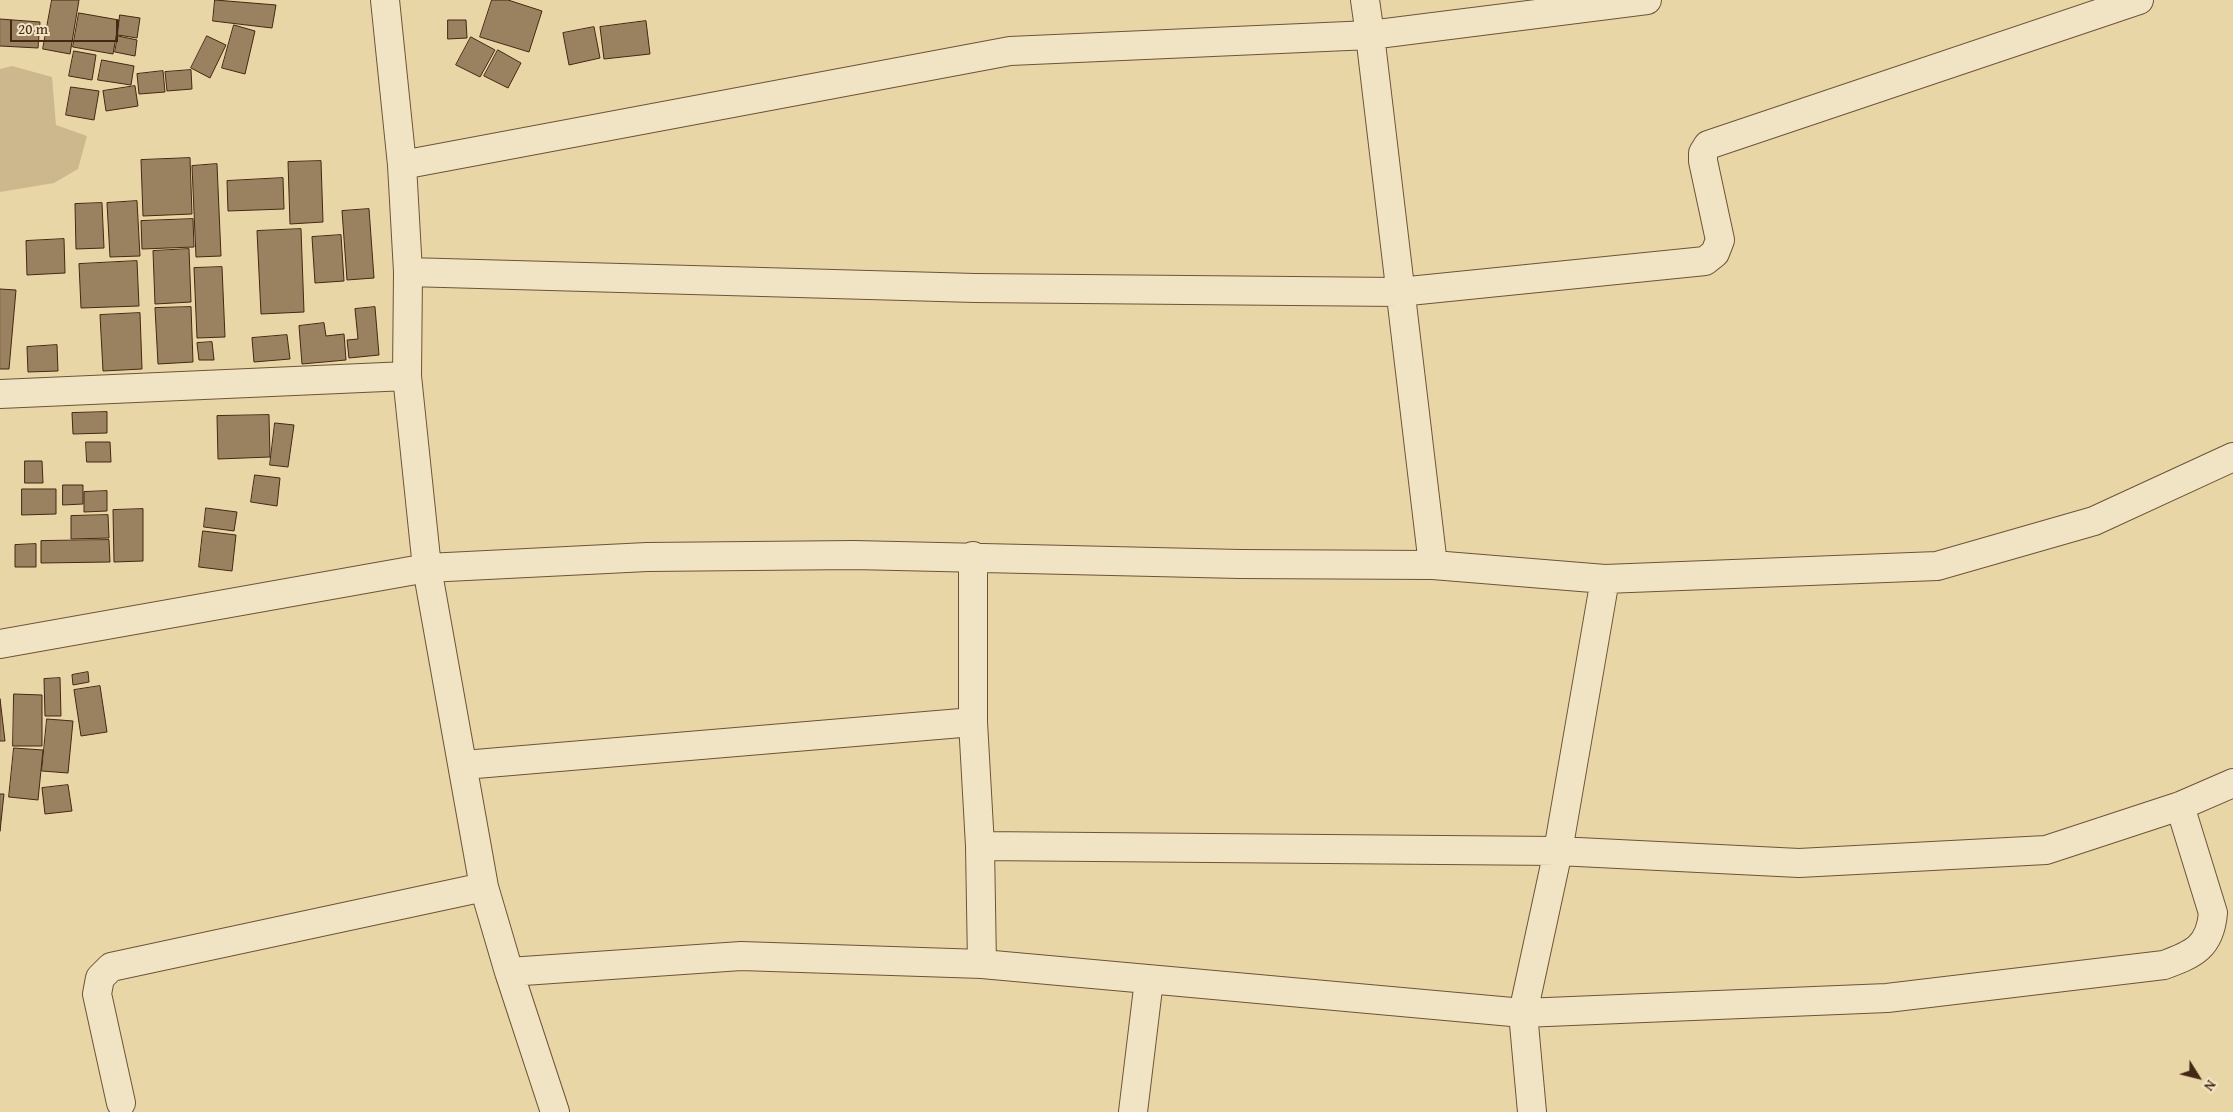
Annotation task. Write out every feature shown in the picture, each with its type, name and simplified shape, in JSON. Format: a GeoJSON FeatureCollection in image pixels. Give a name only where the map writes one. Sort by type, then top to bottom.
{"type":"FeatureCollection","features":[{"type":"Feature","properties":{"kind":"street"},"geometry":{"type":"LineString","coordinates":[[385,0],[402,165],[408,272],[407,376],[427,568],[464,764],[484,887],[509,972],[555,1112]]}},
{"type":"Feature","properties":{"kind":"street"},"geometry":{"type":"LineString","coordinates":[[1365,0],[1433,565]]}},
{"type":"Feature","properties":{"kind":"street"},"geometry":{"type":"LineString","coordinates":[[402,165],[1010,51],[1370,35],[1647,0]]}},
{"type":"Feature","properties":{"kind":"street"},"geometry":{"type":"LineString","coordinates":[[408,272],[975,288],[1399,292],[1705,261],[1715,253],[1720,240],[1704,161],[1703,153],[1708,145],[2139,0]]}},
{"type":"Feature","properties":{"kind":"street"},"geometry":{"type":"LineString","coordinates":[[0,394],[407,376]]}},
{"type":"Feature","properties":{"kind":"street"},"geometry":{"type":"LineString","coordinates":[[0,644],[427,568],[648,557],[973,556],[1240,564],[1433,565],[1605,579],[1937,566],[2094,521],[2233,457]]}},
{"type":"Feature","properties":{"kind":"street"},"geometry":{"type":"LineString","coordinates":[[973,556],[973,722],[980,846],[982,964]]}},
{"type":"Feature","properties":{"kind":"street"},"geometry":{"type":"LineString","coordinates":[[1532,1112],[1523,1013],[1558,850],[1605,579]]}},
{"type":"Feature","properties":{"kind":"street"},"geometry":{"type":"LineString","coordinates":[[464,764],[973,722]]}},
{"type":"Feature","properties":{"kind":"street"},"geometry":{"type":"LineString","coordinates":[[980,846],[1558,850],[1799,863],[2046,850],[2180,806],[2233,783]]}},
{"type":"Feature","properties":{"kind":"street"},"geometry":{"type":"LineString","coordinates":[[509,972],[741,956],[982,964],[1523,1013],[1887,998],[2164,965],[2191,955],[2204,940],[2212,926],[2213,913],[2180,806]]}},
{"type":"Feature","properties":{"kind":"street"},"geometry":{"type":"LineString","coordinates":[[121,1103],[97,994],[100,978],[110,967],[484,887]]}},
{"type":"Feature","properties":{"kind":"street"},"geometry":{"type":"LineString","coordinates":[[1132,1112],[1149,980]]}},
{"type":"Feature","properties":{"kind":"shaded area"},"geometry":{"type":"Polygon","coordinates":[[[12,66],[52,77],[56,125],[87,136],[78,169],[54,183],[0,192],[0,69],[12,66]]]}},
{"type":"Feature","properties":{"kind":"building"},"geometry":{"type":"Polygon","coordinates":[[[52,0],[79,0],[70,54],[43,49],[52,0]]]}},
{"type":"Feature","properties":{"kind":"building"},"geometry":{"type":"Polygon","coordinates":[[[215,0],[276,5],[272,28],[213,21],[215,0]]]}},
{"type":"Feature","properties":{"kind":"building"},"geometry":{"type":"Polygon","coordinates":[[[492,0],[508,0],[542,11],[529,52],[480,37],[492,0]]]}},
{"type":"Feature","properties":{"kind":"building"},"geometry":{"type":"Polygon","coordinates":[[[79,13],[119,20],[113,54],[73,47],[79,13]]]}},
{"type":"Feature","properties":{"kind":"building"},"geometry":{"type":"Polygon","coordinates":[[[120,15],[140,18],[137,38],[118,35],[120,15]]]}},
{"type":"Feature","properties":{"kind":"building"},"geometry":{"type":"Polygon","coordinates":[[[0,19],[40,22],[38,48],[0,46],[0,19]]]}},
{"type":"Feature","properties":{"kind":"building"},"geometry":{"type":"Polygon","coordinates":[[[448,20],[466,20],[467,38],[448,39],[448,20]]]}},
{"type":"Feature","properties":{"kind":"building"},"geometry":{"type":"Polygon","coordinates":[[[646,21],[650,54],[604,59],[600,27],[646,21]]]}},
{"type":"Feature","properties":{"kind":"building"},"geometry":{"type":"Polygon","coordinates":[[[234,25],[255,31],[245,74],[222,68],[234,25]]]}},
{"type":"Feature","properties":{"kind":"building"},"geometry":{"type":"Polygon","coordinates":[[[594,27],[600,58],[569,65],[563,33],[594,27]]]}},
{"type":"Feature","properties":{"kind":"building"},"geometry":{"type":"Polygon","coordinates":[[[118,36],[137,40],[135,56],[115,52],[118,36]]]}},
{"type":"Feature","properties":{"kind":"building"},"geometry":{"type":"Polygon","coordinates":[[[207,36],[226,45],[210,78],[191,68],[207,36]]]}},
{"type":"Feature","properties":{"kind":"building"},"geometry":{"type":"Polygon","coordinates":[[[471,37],[495,50],[480,77],[456,65],[471,37]]]}},
{"type":"Feature","properties":{"kind":"building"},"geometry":{"type":"Polygon","coordinates":[[[498,50],[521,63],[508,88],[484,76],[498,50]]]}},
{"type":"Feature","properties":{"kind":"building"},"geometry":{"type":"Polygon","coordinates":[[[74,51],[96,55],[92,80],[69,76],[74,51]]]}},
{"type":"Feature","properties":{"kind":"building"},"geometry":{"type":"Polygon","coordinates":[[[102,60],[134,66],[131,85],[98,80],[102,60]]]}},
{"type":"Feature","properties":{"kind":"building"},"geometry":{"type":"Polygon","coordinates":[[[191,70],[192,89],[167,91],[165,72],[191,70]]]}},
{"type":"Feature","properties":{"kind":"building"},"geometry":{"type":"Polygon","coordinates":[[[163,71],[165,92],[139,94],[137,74],[163,71]]]}},
{"type":"Feature","properties":{"kind":"building"},"geometry":{"type":"Polygon","coordinates":[[[135,86],[138,106],[106,111],[103,91],[135,86]]]}},
{"type":"Feature","properties":{"kind":"building"},"geometry":{"type":"Polygon","coordinates":[[[71,87],[99,91],[94,120],[66,115],[71,87]]]}},
{"type":"Feature","properties":{"kind":"building"},"geometry":{"type":"Polygon","coordinates":[[[190,158],[192,214],[143,216],[141,160],[190,158]]]}},
{"type":"Feature","properties":{"kind":"building"},"geometry":{"type":"Polygon","coordinates":[[[321,161],[323,222],[290,224],[288,162],[321,161]]]}},
{"type":"Feature","properties":{"kind":"building"},"geometry":{"type":"Polygon","coordinates":[[[217,164],[221,256],[196,257],[192,166],[217,164]]]}},
{"type":"Feature","properties":{"kind":"building"},"geometry":{"type":"Polygon","coordinates":[[[283,178],[284,209],[228,211],[227,181],[283,178]]]}},
{"type":"Feature","properties":{"kind":"building"},"geometry":{"type":"Polygon","coordinates":[[[137,201],[140,256],[110,257],[107,203],[137,201]]]}},
{"type":"Feature","properties":{"kind":"building"},"geometry":{"type":"Polygon","coordinates":[[[102,203],[104,248],[76,249],[75,204],[102,203]]]}},
{"type":"Feature","properties":{"kind":"building"},"geometry":{"type":"Polygon","coordinates":[[[369,209],[374,278],[347,280],[342,211],[369,209]]]}},
{"type":"Feature","properties":{"kind":"building"},"geometry":{"type":"Polygon","coordinates":[[[193,219],[194,247],[142,249],[141,221],[193,219]]]}},
{"type":"Feature","properties":{"kind":"building"},"geometry":{"type":"Polygon","coordinates":[[[301,229],[304,312],[261,314],[257,231],[301,229]]]}},
{"type":"Feature","properties":{"kind":"building"},"geometry":{"type":"Polygon","coordinates":[[[341,235],[344,281],[315,283],[312,237],[341,235]]]}},
{"type":"Feature","properties":{"kind":"building"},"geometry":{"type":"Polygon","coordinates":[[[64,239],[65,273],[27,275],[26,241],[64,239]]]}},
{"type":"Feature","properties":{"kind":"building"},"geometry":{"type":"Polygon","coordinates":[[[189,249],[191,302],[155,304],[153,251],[189,249]]]}},
{"type":"Feature","properties":{"kind":"building"},"geometry":{"type":"Polygon","coordinates":[[[137,261],[139,306],[81,308],[79,264],[137,261]]]}},
{"type":"Feature","properties":{"kind":"building"},"geometry":{"type":"Polygon","coordinates":[[[222,267],[225,337],[197,338],[194,268],[222,267]]]}},
{"type":"Feature","properties":{"kind":"building"},"geometry":{"type":"Polygon","coordinates":[[[0,289],[16,290],[9,369],[0,369],[0,289]]]}},
{"type":"Feature","properties":{"kind":"building"},"geometry":{"type":"Polygon","coordinates":[[[191,307],[193,362],[158,364],[155,308],[191,307]]]}},
{"type":"Feature","properties":{"kind":"building"},"geometry":{"type":"Polygon","coordinates":[[[375,307],[379,355],[349,358],[347,340],[358,339],[355,309],[375,307]]]}},
{"type":"Feature","properties":{"kind":"building"},"geometry":{"type":"Polygon","coordinates":[[[140,313],[142,369],[103,371],[100,315],[140,313]]]}},
{"type":"Feature","properties":{"kind":"building"},"geometry":{"type":"Polygon","coordinates":[[[324,323],[326,336],[344,334],[346,360],[302,364],[299,326],[324,323]]]}},
{"type":"Feature","properties":{"kind":"building"},"geometry":{"type":"Polygon","coordinates":[[[287,335],[290,359],[254,362],[252,338],[287,335]]]}},
{"type":"Feature","properties":{"kind":"building"},"geometry":{"type":"Polygon","coordinates":[[[212,342],[214,360],[199,360],[197,343],[212,342]]]}},
{"type":"Feature","properties":{"kind":"building"},"geometry":{"type":"Polygon","coordinates":[[[57,345],[58,371],[28,372],[27,347],[57,345]]]}},
{"type":"Feature","properties":{"kind":"building"},"geometry":{"type":"Polygon","coordinates":[[[107,412],[107,433],[73,434],[72,413],[107,412]]]}},
{"type":"Feature","properties":{"kind":"building"},"geometry":{"type":"Polygon","coordinates":[[[269,415],[270,457],[218,459],[217,416],[269,415]]]}},
{"type":"Feature","properties":{"kind":"building"},"geometry":{"type":"Polygon","coordinates":[[[275,423],[294,425],[288,467],[270,465],[275,423]]]}},
{"type":"Feature","properties":{"kind":"building"},"geometry":{"type":"Polygon","coordinates":[[[86,442],[110,442],[111,462],[87,462],[86,442]]]}},
{"type":"Feature","properties":{"kind":"building"},"geometry":{"type":"Polygon","coordinates":[[[25,461],[42,461],[43,483],[25,483],[25,461]]]}},
{"type":"Feature","properties":{"kind":"building"},"geometry":{"type":"Polygon","coordinates":[[[255,475],[280,478],[277,506],[251,502],[255,475]]]}},
{"type":"Feature","properties":{"kind":"building"},"geometry":{"type":"Polygon","coordinates":[[[63,485],[83,485],[83,504],[63,505],[63,485]]]}},
{"type":"Feature","properties":{"kind":"building"},"geometry":{"type":"Polygon","coordinates":[[[22,489],[56,489],[56,514],[22,515],[22,489]]]}},
{"type":"Feature","properties":{"kind":"building"},"geometry":{"type":"Polygon","coordinates":[[[107,491],[107,511],[84,512],[84,492],[107,491]]]}},
{"type":"Feature","properties":{"kind":"building"},"geometry":{"type":"Polygon","coordinates":[[[206,508],[237,512],[234,531],[204,527],[206,508]]]}},
{"type":"Feature","properties":{"kind":"building"},"geometry":{"type":"Polygon","coordinates":[[[143,509],[143,561],[114,562],[113,510],[143,509]]]}},
{"type":"Feature","properties":{"kind":"building"},"geometry":{"type":"Polygon","coordinates":[[[108,515],[109,538],[71,539],[71,516],[108,515]]]}},
{"type":"Feature","properties":{"kind":"building"},"geometry":{"type":"Polygon","coordinates":[[[203,531],[236,535],[232,571],[199,567],[203,531]]]}},
{"type":"Feature","properties":{"kind":"building"},"geometry":{"type":"Polygon","coordinates":[[[109,540],[110,562],[41,563],[41,541],[109,540]]]}},
{"type":"Feature","properties":{"kind":"building"},"geometry":{"type":"Polygon","coordinates":[[[36,544],[36,567],[15,567],[15,545],[36,544]]]}},
{"type":"Feature","properties":{"kind":"building"},"geometry":{"type":"Polygon","coordinates":[[[88,672],[89,682],[73,685],[72,675],[88,672]]]}},
{"type":"Feature","properties":{"kind":"building"},"geometry":{"type":"Polygon","coordinates":[[[60,678],[61,716],[45,716],[44,679],[60,678]]]}},
{"type":"Feature","properties":{"kind":"building"},"geometry":{"type":"Polygon","coordinates":[[[100,686],[107,732],[81,736],[74,690],[100,686]]]}},
{"type":"Feature","properties":{"kind":"building"},"geometry":{"type":"Polygon","coordinates":[[[14,694],[42,695],[42,746],[13,746],[14,694]]]}},
{"type":"Feature","properties":{"kind":"building"},"geometry":{"type":"Polygon","coordinates":[[[0,699],[5,741],[0,741],[0,699]]]}},
{"type":"Feature","properties":{"kind":"building"},"geometry":{"type":"Polygon","coordinates":[[[47,719],[73,721],[68,773],[42,771],[47,719]]]}},
{"type":"Feature","properties":{"kind":"building"},"geometry":{"type":"Polygon","coordinates":[[[14,748],[43,750],[38,800],[9,797],[14,748]]]}},
{"type":"Feature","properties":{"kind":"building"},"geometry":{"type":"Polygon","coordinates":[[[68,785],[72,811],[45,814],[42,788],[68,785]]]}},
{"type":"Feature","properties":{"kind":"building"},"geometry":{"type":"Polygon","coordinates":[[[0,794],[4,794],[0,831],[0,794]]]}}]}
